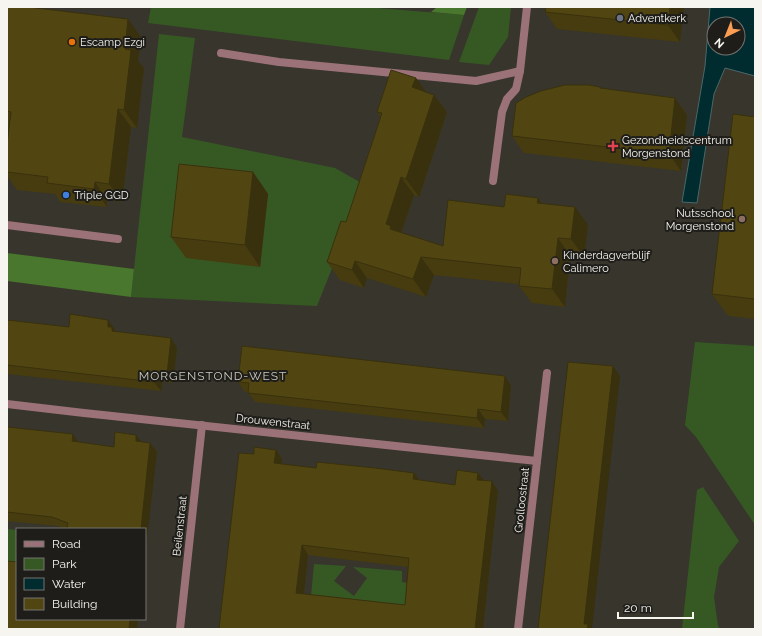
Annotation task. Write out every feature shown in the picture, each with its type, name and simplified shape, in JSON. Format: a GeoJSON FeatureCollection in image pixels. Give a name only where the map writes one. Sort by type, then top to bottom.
{"type":"FeatureCollection","features":[{"type":"Feature","properties":{"kind":"street"},"geometry":{"type":"LineString","coordinates":[[493,180],[502,112],[507,99],[516,88],[520,72],[527,7]]}},
{"type":"Feature","properties":{"kind":"street"},"geometry":{"type":"LineString","coordinates":[[221,53],[278,62],[476,82],[520,72]]}},
{"type":"Feature","properties":{"kind":"street"},"geometry":{"type":"LineString","coordinates":[[7,225],[118,240]]}},
{"type":"Feature","properties":{"kind":"street","name":"Grolloostraat"},"geometry":{"type":"LineString","coordinates":[[518,629],[547,372]]}},
{"type":"Feature","properties":{"kind":"street","name":"Drouwenstraat"},"geometry":{"type":"LineString","coordinates":[[7,404],[537,461]]}},
{"type":"Feature","properties":{"kind":"street","name":"Beilenstraat"},"geometry":{"type":"LineString","coordinates":[[180,629],[202,425]]}},
{"type":"Feature","properties":{"kind":"green space"},"geometry":{"type":"Polygon","coordinates":[[[151,7],[365,7],[464,15],[449,60],[148,23],[151,7]]]}},
{"type":"Feature","properties":{"kind":"green space"},"geometry":{"type":"Polygon","coordinates":[[[437,7],[467,7],[464,15],[431,12],[437,7]]]}},
{"type":"Feature","properties":{"kind":"green space"},"geometry":{"type":"Polygon","coordinates":[[[479,7],[511,7],[508,37],[489,65],[459,62],[479,7]]]}},
{"type":"Feature","properties":{"kind":"green space"},"geometry":{"type":"Polygon","coordinates":[[[159,34],[195,38],[182,137],[335,168],[365,185],[317,306],[131,297],[159,34]]]}},
{"type":"Feature","properties":{"kind":"green space"},"geometry":{"type":"Polygon","coordinates":[[[7,253],[134,269],[131,297],[7,281],[7,253]]]}},
{"type":"Feature","properties":{"kind":"green space"},"geometry":{"type":"Polygon","coordinates":[[[695,342],[755,346],[755,525],[696,437],[685,425],[695,342]]]}},
{"type":"Feature","properties":{"kind":"green space"},"geometry":{"type":"Polygon","coordinates":[[[703,487],[739,541],[719,567],[714,597],[718,626],[720,629],[682,629],[697,490],[703,487]]]}},
{"type":"Feature","properties":{"kind":"green space"},"geometry":{"type":"Polygon","coordinates":[[[7,529],[16,530],[16,563],[7,562],[7,529]]]}},
{"type":"Feature","properties":{"kind":"green space"},"geometry":{"type":"Polygon","coordinates":[[[314,564],[346,566],[334,581],[354,596],[367,578],[353,567],[402,571],[402,582],[408,583],[406,608],[311,596],[314,564]]]}},
{"type":"Feature","properties":{"kind":"water"},"geometry":{"type":"Polygon","coordinates":[[[710,7],[755,7],[755,76],[725,68],[714,94],[697,203],[682,202],[706,54],[706,56],[746,56],[746,16],[709,16],[710,7]]]}},
{"type":"Feature","properties":{"kind":"building"},"geometry":{"type":"Polygon","coordinates":[[[7,7],[28,7],[128,19],[125,49],[131,50],[124,110],[118,109],[109,184],[95,182],[94,189],[47,183],[48,177],[7,172],[7,145],[11,112],[7,111],[7,7]]]}},
{"type":"Feature","properties":{"kind":"building"},"geometry":{"type":"Polygon","coordinates":[[[546,7],[670,7],[668,25],[545,12],[546,7]]]}},
{"type":"Feature","properties":{"kind":"building"},"geometry":{"type":"Polygon","coordinates":[[[391,70],[416,78],[412,87],[434,95],[406,179],[401,177],[386,224],[391,226],[390,229],[443,246],[448,200],[504,207],[506,194],[538,198],[537,203],[575,207],[571,239],[558,238],[552,289],[519,286],[521,268],[421,257],[413,279],[355,261],[352,270],[327,262],[341,221],[346,222],[382,113],[377,112],[391,70]]]}},
{"type":"Feature","properties":{"kind":"building"},"geometry":{"type":"Polygon","coordinates":[[[565,85],[589,85],[600,88],[675,98],[669,154],[512,136],[516,103],[541,91],[565,85]]]}},
{"type":"Feature","properties":{"kind":"building","name":"Nutsschool Morgenstond"},"geometry":{"type":"Polygon","coordinates":[[[733,114],[755,117],[755,299],[712,294],[733,114]]]}},
{"type":"Feature","properties":{"kind":"building"},"geometry":{"type":"Polygon","coordinates":[[[179,164],[253,172],[245,245],[171,237],[179,164]]]}},
{"type":"Feature","properties":{"kind":"building"},"geometry":{"type":"Polygon","coordinates":[[[70,314],[108,320],[108,327],[112,327],[112,331],[171,338],[167,374],[155,372],[154,382],[7,365],[7,320],[69,327],[70,314]]]}},
{"type":"Feature","properties":{"kind":"building"},"geometry":{"type":"Polygon","coordinates":[[[242,346],[505,376],[501,412],[478,409],[477,418],[248,393],[249,383],[238,382],[242,346]]]}},
{"type":"Feature","properties":{"kind":"building"},"geometry":{"type":"Polygon","coordinates":[[[568,362],[613,366],[584,624],[588,624],[587,629],[538,629],[568,362]]]}},
{"type":"Feature","properties":{"kind":"building"},"geometry":{"type":"Polygon","coordinates":[[[7,427],[73,434],[72,441],[114,447],[115,432],[136,435],[136,441],[150,443],[141,528],[67,528],[68,523],[52,517],[7,512],[7,427]]]}},
{"type":"Feature","properties":{"kind":"building"},"geometry":{"type":"Polygon","coordinates":[[[254,447],[276,450],[274,463],[316,468],[317,462],[375,468],[414,473],[413,479],[455,485],[457,470],[478,473],[477,480],[492,481],[475,629],[219,629],[239,453],[254,454],[254,447]],[[302,545],[296,593],[405,605],[409,558],[302,545]]]}},
{"type":"Feature","properties":{"kind":"building"},"geometry":{"type":"Polygon","coordinates":[[[7,561],[16,562],[16,620],[130,620],[129,629],[7,629],[7,561]]]}},
{"type":"Feature","properties":{"kind":"place","name":"Adventkerk"},"geometry":{"type":"Point","coordinates":[620,18]}},
{"type":"Feature","properties":{"kind":"place","name":"Escamp Ezgi"},"geometry":{"type":"Point","coordinates":[72,42]}},
{"type":"Feature","properties":{"kind":"place","name":"Gezondheidscentrum Morgenstond"},"geometry":{"type":"Point","coordinates":[613,146]}},
{"type":"Feature","properties":{"kind":"place","name":"Triple GGD"},"geometry":{"type":"Point","coordinates":[66,195]}},
{"type":"Feature","properties":{"kind":"place","name":"Nutsschool Morgenstond"},"geometry":{"type":"Point","coordinates":[742,219]}},
{"type":"Feature","properties":{"kind":"place","name":"Kinderdagverblijf Calimero"},"geometry":{"type":"Point","coordinates":[555,261]}},
{"type":"Feature","properties":{"kind":"district","name":"MORGENSTOND-WEST"},"geometry":{"type":"Point","coordinates":[213,376]}}]}
